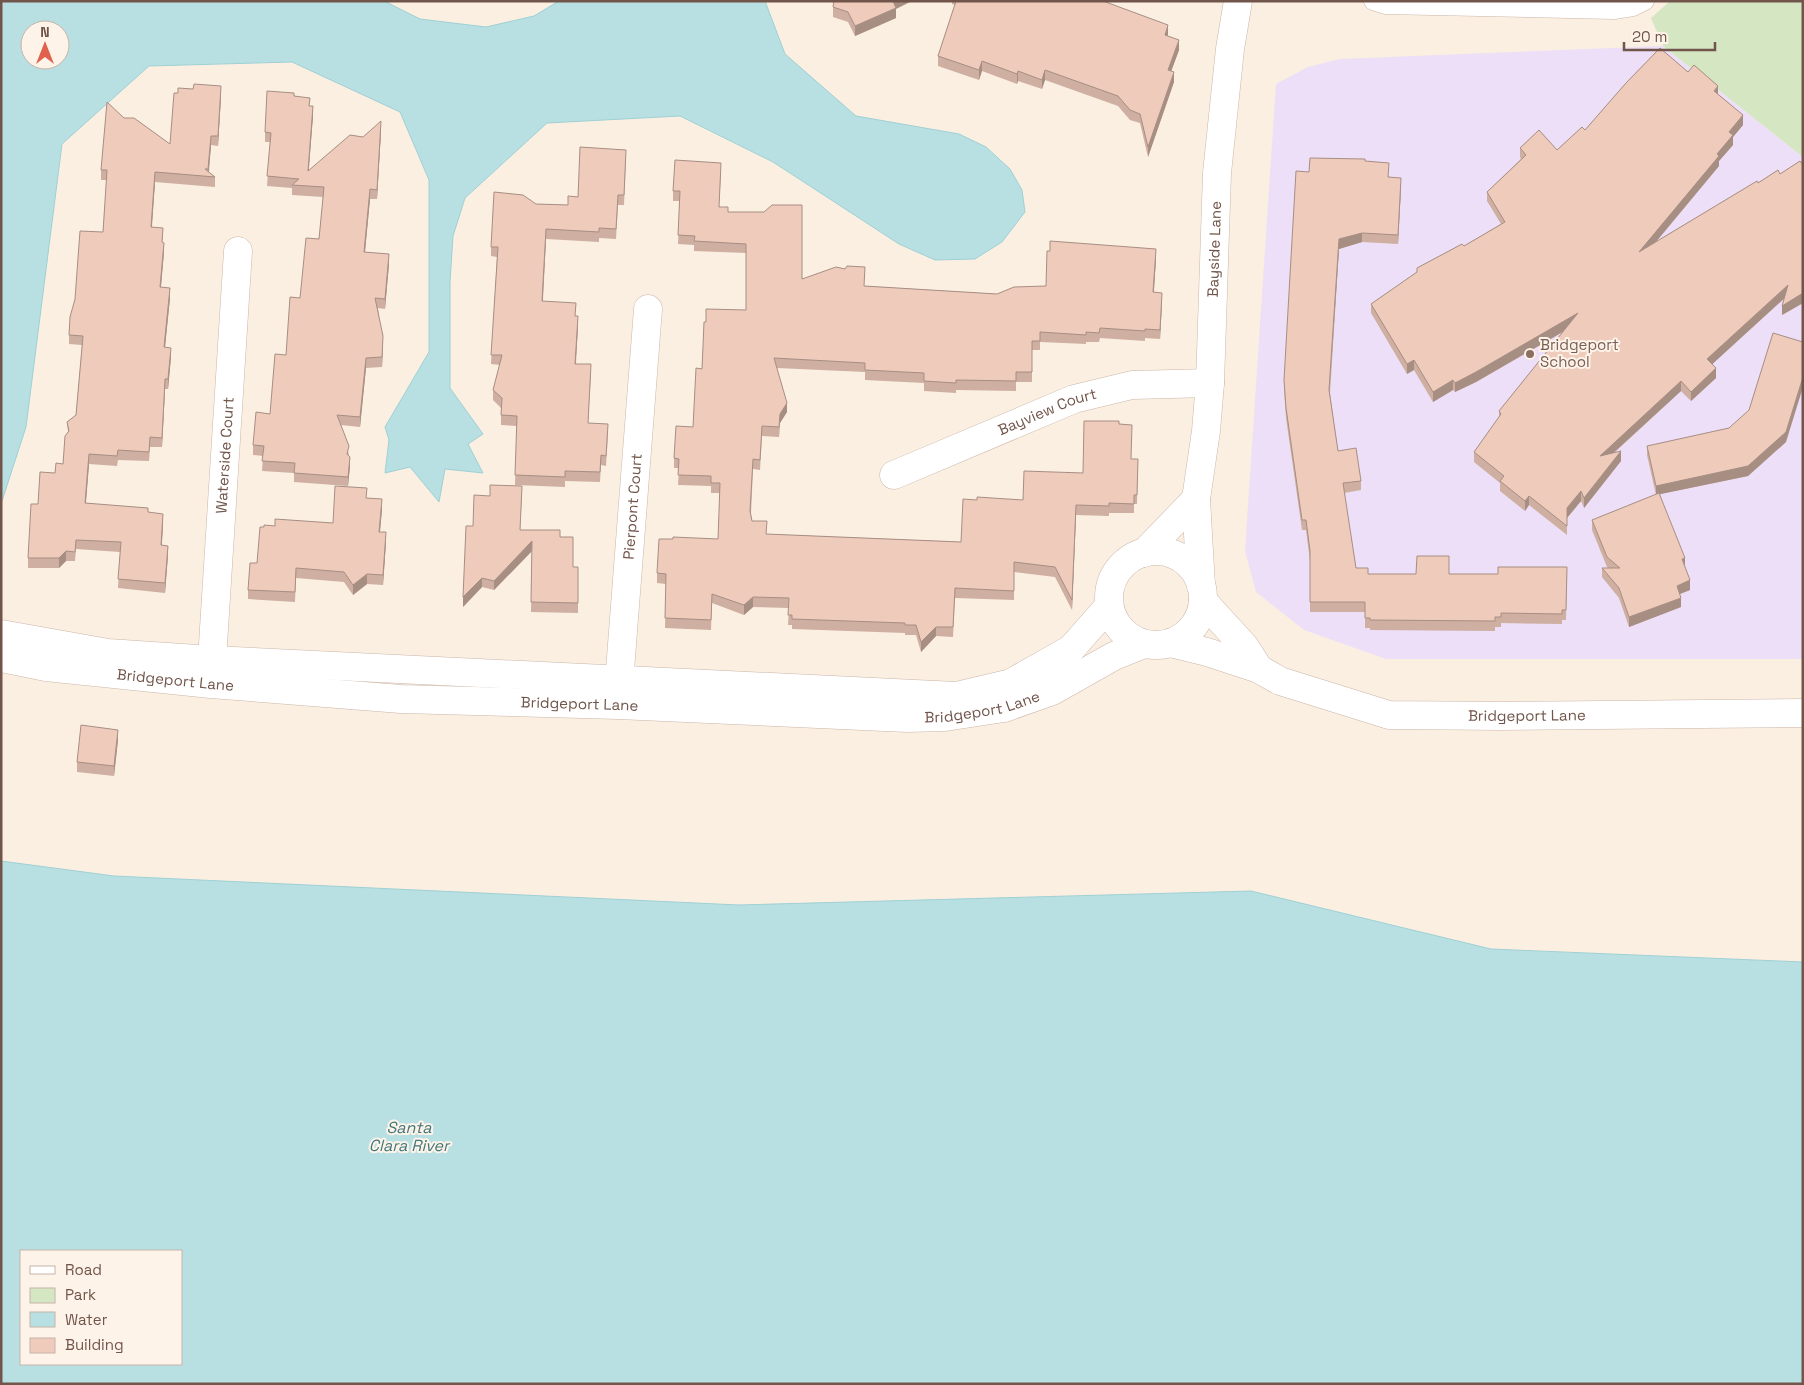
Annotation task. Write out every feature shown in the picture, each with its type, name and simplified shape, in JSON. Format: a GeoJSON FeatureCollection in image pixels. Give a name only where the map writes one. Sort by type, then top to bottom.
{"type":"FeatureCollection","features":[{"type":"Feature","properties":{"kind":"street","name":"Bayside Lane"},"geometry":{"type":"LineString","coordinates":[[1202,593],[1196,499],[1206,431],[1210,383],[1217,173],[1231,4]]}},
{"type":"Feature","properties":{"kind":"street","name":"Waterside Court"},"geometry":{"type":"LineString","coordinates":[[212,660],[238,251]]}},
{"type":"Feature","properties":{"kind":"street","name":"Pierpont Court"},"geometry":{"type":"LineString","coordinates":[[618,692],[648,309]]}},
{"type":"Feature","properties":{"kind":"street","name":"Bayview Court"},"geometry":{"type":"LineString","coordinates":[[894,475],[1074,399],[1132,385],[1210,383]]}},
{"type":"Feature","properties":{"kind":"street"},"geometry":{"type":"LineString","coordinates":[[1144,553],[1196,499]]}},
{"type":"Feature","properties":{"kind":"street"},"geometry":{"type":"LineString","coordinates":[[1158,551],[1179,558],[1196,572],[1202,593],[1200,615],[1193,627],[1183,637],[1157,644],[1132,639],[1121,630],[1113,619],[1109,606],[1109,592],[1113,579],[1120,567],[1131,558],[1144,553],[1158,551]]}},
{"type":"Feature","properties":{"kind":"street","name":"Bridgeport Lane"},"geometry":{"type":"LineString","coordinates":[[1202,593],[1245,647],[1259,669]]}},
{"type":"Feature","properties":{"kind":"street","name":"Bridgeport Lane"},"geometry":{"type":"LineString","coordinates":[[1,658],[65,670],[211,684],[382,697],[526,704],[618,692],[956,696],[1011,683],[1071,649],[1109,606]]}},
{"type":"Feature","properties":{"kind":"street","name":"Bridgeport Lane"},"geometry":{"type":"LineString","coordinates":[[1,634],[108,653],[618,692],[898,718],[945,718],[991,712],[1052,691],[1114,656],[1157,644],[1207,652],[1259,669],[1280,681],[1389,715],[1503,716],[1803,713]]}},
{"type":"Feature","properties":{"kind":"lane"},"geometry":{"type":"LineString","coordinates":[[1373,1],[1385,5],[1614,10],[1633,7],[1645,1]]}},
{"type":"Feature","properties":{"kind":"shaded area","name":"Bridgeport School"},"geometry":{"type":"Polygon","coordinates":[[[1663,46],[1803,157],[1803,659],[1386,659],[1304,630],[1256,592],[1245,551],[1276,84],[1308,67],[1340,59],[1663,46]]]}},
{"type":"Feature","properties":{"kind":"green space"},"geometry":{"type":"Polygon","coordinates":[[[1670,1],[1803,1],[1803,157],[1663,46],[1651,18],[1670,1]]]}},
{"type":"Feature","properties":{"kind":"water"},"geometry":{"type":"Polygon","coordinates":[[[1,1],[384,1],[420,19],[486,27],[534,16],[559,1],[765,1],[785,54],[856,116],[959,134],[986,147],[1010,169],[1022,190],[1025,212],[1002,242],[975,259],[935,260],[899,244],[773,162],[680,116],[547,123],[465,198],[453,236],[450,282],[450,388],[483,434],[468,444],[483,473],[445,469],[439,502],[410,467],[385,473],[389,440],[385,427],[429,352],[429,180],[400,112],[292,62],[149,66],[62,144],[26,427],[1,504],[1,1]]]}},
{"type":"Feature","properties":{"kind":"water","name":"Santa Clara River"},"geometry":{"type":"Polygon","coordinates":[[[1,861],[114,876],[739,905],[1251,891],[1491,949],[1803,962],[1803,1384],[1,1384],[1,861]]]}},
{"type":"Feature","properties":{"kind":"building"},"geometry":{"type":"Polygon","coordinates":[[[834,1],[893,1],[896,8],[855,26],[848,12],[833,7],[834,1]]]}},
{"type":"Feature","properties":{"kind":"building"},"geometry":{"type":"Polygon","coordinates":[[[956,1],[1103,1],[1168,25],[1165,35],[1179,40],[1168,70],[1174,72],[1148,147],[1140,114],[1130,110],[1118,96],[1045,70],[1042,80],[1018,71],[1017,74],[982,61],[979,70],[938,56],[956,1]]]}},
{"type":"Feature","properties":{"kind":"building"},"geometry":{"type":"Polygon","coordinates":[[[1660,48],[1688,72],[1694,65],[1718,86],[1714,91],[1743,115],[1729,132],[1733,135],[1717,154],[1719,156],[1639,252],[1757,181],[1758,183],[1778,170],[1780,174],[1800,161],[1803,165],[1803,293],[1782,306],[1788,285],[1707,359],[1716,368],[1691,392],[1681,381],[1600,456],[1621,451],[1584,498],[1581,491],[1567,508],[1567,526],[1529,496],[1525,501],[1500,481],[1504,476],[1474,452],[1501,414],[1499,411],[1578,313],[1476,372],[1455,383],[1453,380],[1433,392],[1414,360],[1407,364],[1371,304],[1417,272],[1417,268],[1462,244],[1464,246],[1505,222],[1487,192],[1526,155],[1520,148],[1539,130],[1557,150],[1582,127],[1585,130],[1660,48]]]}},
{"type":"Feature","properties":{"kind":"building"},"geometry":{"type":"Polygon","coordinates":[[[194,84],[221,86],[218,136],[211,136],[208,169],[205,169],[215,177],[155,172],[151,227],[163,228],[162,242],[164,243],[160,287],[170,288],[164,347],[171,348],[168,379],[165,379],[162,438],[150,437],[149,452],[118,450],[117,456],[89,454],[85,503],[148,508],[148,512],[163,514],[161,545],[168,546],[165,583],[118,579],[121,542],[76,540],[75,552],[66,551],[59,558],[28,558],[31,504],[38,504],[40,472],[55,473],[56,463],[63,464],[65,436],[69,431],[67,422],[76,415],[83,336],[69,335],[70,317],[75,299],[80,231],[103,232],[107,170],[101,170],[107,102],[124,118],[134,118],[170,144],[174,93],[178,93],[178,88],[193,89],[194,84]]]}},
{"type":"Feature","properties":{"kind":"building"},"geometry":{"type":"Polygon","coordinates":[[[267,91],[294,93],[294,96],[310,98],[309,106],[313,106],[308,171],[350,135],[363,137],[381,121],[377,190],[370,189],[364,252],[389,254],[385,299],[375,298],[383,336],[382,357],[366,358],[360,417],[337,415],[349,446],[347,454],[350,457],[348,477],[294,473],[295,463],[262,461],[264,446],[253,445],[256,412],[270,414],[275,354],[286,355],[290,297],[300,298],[306,238],[319,239],[324,187],[292,185],[299,179],[267,176],[271,133],[265,132],[267,91]]]}},
{"type":"Feature","properties":{"kind":"building"},"geometry":{"type":"Polygon","coordinates":[[[580,147],[626,150],[624,195],[618,195],[616,229],[599,228],[599,232],[546,229],[542,301],[576,303],[575,316],[578,316],[575,364],[591,364],[588,423],[608,424],[606,456],[601,455],[600,472],[565,471],[565,477],[515,475],[517,416],[501,415],[502,398],[493,390],[502,355],[491,355],[498,247],[491,247],[494,192],[523,195],[536,204],[568,205],[568,196],[578,197],[580,147]]]}},
{"type":"Feature","properties":{"kind":"building"},"geometry":{"type":"Polygon","coordinates":[[[1310,158],[1365,159],[1365,161],[1389,163],[1388,177],[1401,178],[1398,235],[1362,233],[1339,239],[1329,390],[1338,451],[1356,448],[1361,481],[1343,483],[1356,568],[1368,568],[1368,574],[1416,574],[1417,556],[1449,556],[1449,574],[1498,574],[1498,567],[1567,567],[1566,610],[1562,610],[1562,614],[1501,613],[1501,617],[1495,617],[1495,621],[1370,620],[1370,618],[1365,618],[1365,602],[1310,602],[1310,551],[1306,520],[1302,520],[1286,408],[1284,380],[1296,171],[1309,172],[1310,158]]]}},
{"type":"Feature","properties":{"kind":"building"},"geometry":{"type":"Polygon","coordinates":[[[675,160],[721,163],[719,207],[728,207],[728,212],[764,212],[772,205],[802,205],[802,279],[836,267],[845,269],[847,266],[865,267],[864,286],[997,294],[1014,287],[1046,286],[1047,251],[1050,251],[1050,241],[1156,249],[1153,292],[1162,293],[1160,330],[1100,328],[1099,333],[1086,332],[1086,335],[1040,332],[1040,341],[1032,341],[1032,372],[1016,372],[1016,381],[956,380],[956,383],[924,381],[924,373],[865,370],[865,363],[774,358],[787,403],[780,414],[779,427],[762,426],[760,460],[753,459],[750,511],[752,521],[767,521],[766,534],[961,542],[963,499],[977,500],[977,497],[1023,500],[1024,471],[1083,473],[1084,421],[1119,421],[1119,424],[1132,425],[1131,459],[1138,459],[1137,495],[1134,495],[1134,504],[1109,503],[1109,506],[1076,505],[1072,600],[1055,567],[1014,562],[1014,591],[955,588],[953,627],[936,627],[921,642],[916,625],[905,625],[905,623],[792,619],[792,615],[788,615],[789,598],[753,597],[744,605],[712,594],[711,620],[665,618],[666,574],[657,573],[659,539],[673,539],[673,537],[718,539],[720,483],[711,483],[711,476],[678,475],[679,459],[674,458],[676,426],[693,427],[696,368],[702,369],[706,309],[746,310],[746,244],[694,241],[695,236],[678,235],[680,191],[673,191],[675,160]]]}},
{"type":"Feature","properties":{"kind":"building"},"geometry":{"type":"Polygon","coordinates":[[[1773,333],[1803,342],[1803,377],[1786,432],[1748,466],[1656,486],[1647,446],[1729,428],[1749,410],[1773,333]]]}},
{"type":"Feature","properties":{"kind":"building"},"geometry":{"type":"Polygon","coordinates":[[[490,485],[522,486],[520,530],[560,530],[560,537],[573,537],[573,567],[578,567],[578,603],[531,602],[532,541],[494,581],[482,578],[463,597],[466,526],[473,526],[474,495],[490,496],[490,485]]]}},
{"type":"Feature","properties":{"kind":"building"},"geometry":{"type":"Polygon","coordinates":[[[335,486],[367,488],[366,498],[382,499],[379,532],[386,532],[383,575],[367,574],[353,585],[344,572],[296,568],[295,592],[248,590],[250,563],[257,563],[260,527],[264,527],[264,525],[275,526],[275,519],[333,523],[335,486]]]}},
{"type":"Feature","properties":{"kind":"building"},"geometry":{"type":"Polygon","coordinates":[[[1659,493],[1685,558],[1682,559],[1690,580],[1677,586],[1681,598],[1629,617],[1619,588],[1602,568],[1620,568],[1607,557],[1592,520],[1659,493]]]}},
{"type":"Feature","properties":{"kind":"building"},"geometry":{"type":"Polygon","coordinates":[[[81,725],[118,730],[114,766],[77,762],[81,725]]]}},
{"type":"Feature","properties":{"kind":"place","name":"Bridgeport School"},"geometry":{"type":"Point","coordinates":[1530,354]}}]}
